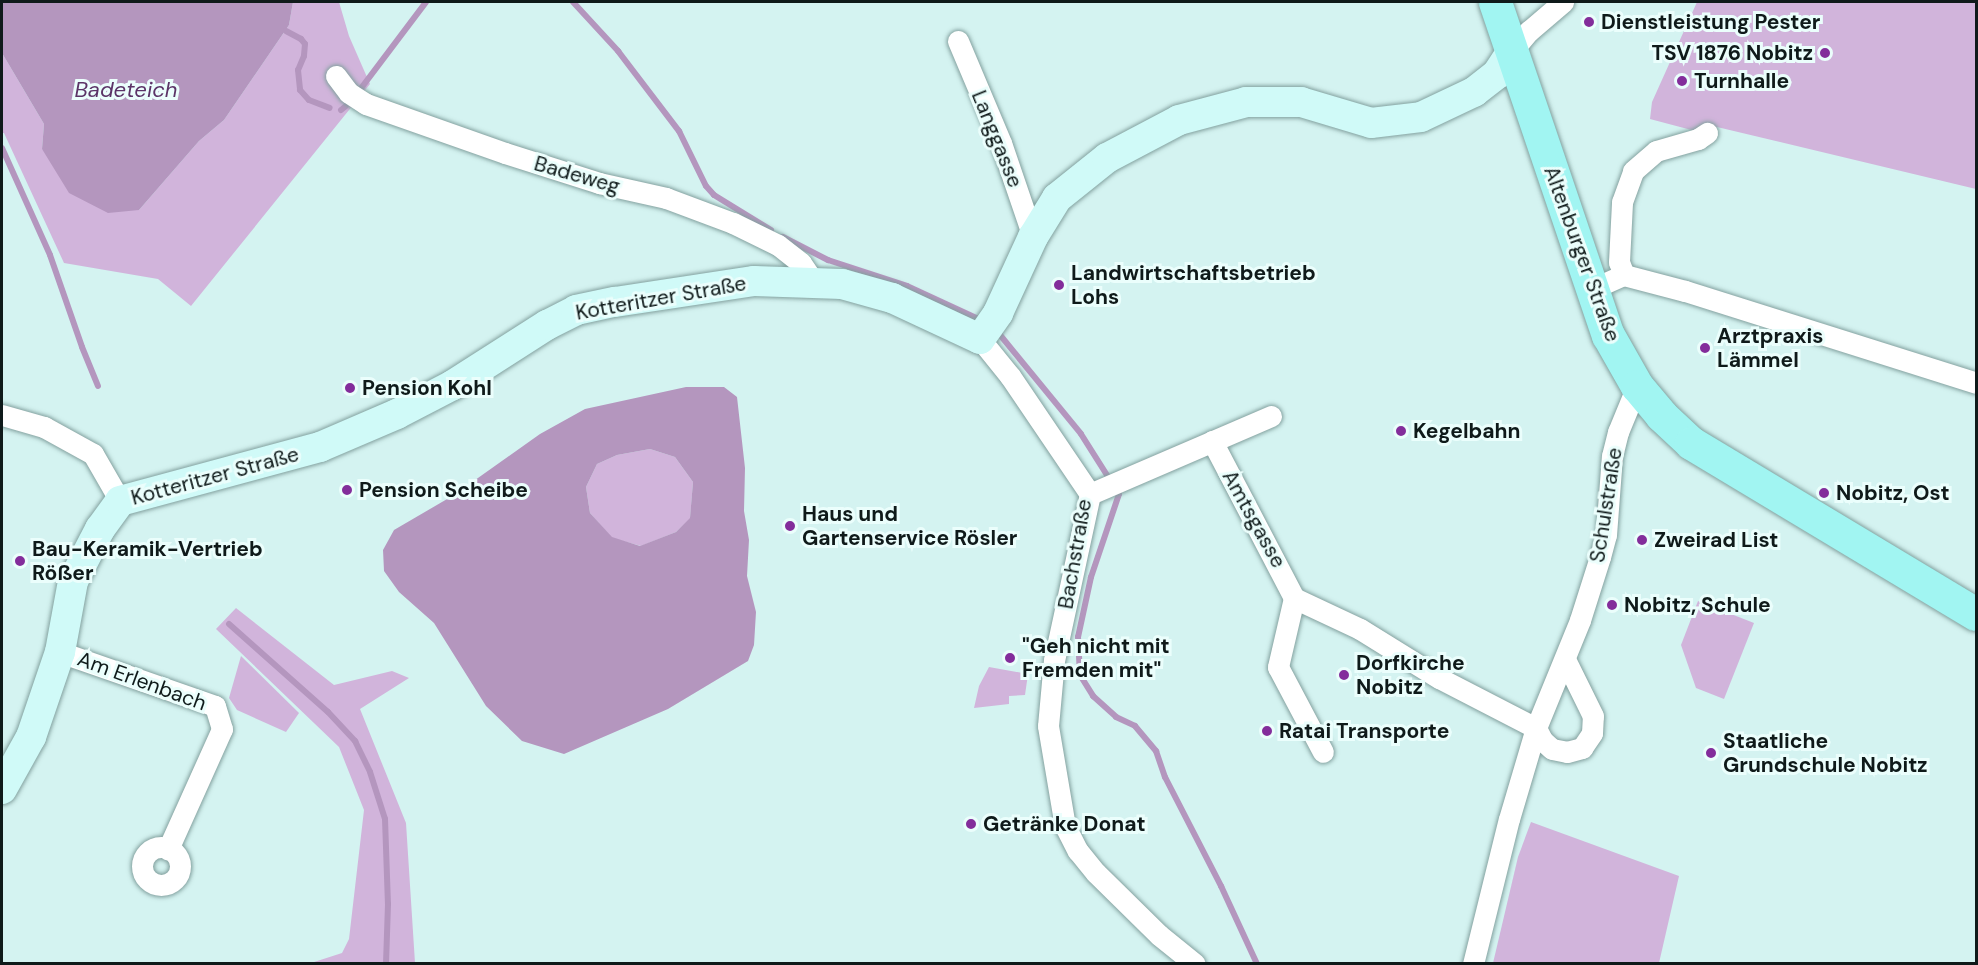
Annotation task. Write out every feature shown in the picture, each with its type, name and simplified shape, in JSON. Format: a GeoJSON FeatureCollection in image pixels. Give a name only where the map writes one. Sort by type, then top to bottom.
{"type":"FeatureCollection","features":[{"type":"Feature","properties":{"kind":"main road","name":"Altenburger Straße"},"geometry":{"type":"LineString","coordinates":[[1495,2],[1608,335],[1637,386],[1661,415],[1691,442],[1977,614]]}},
{"type":"Feature","properties":{"kind":"street"},"geometry":{"type":"LineString","coordinates":[[986,330],[1057,198],[1107,158],[1179,120],[1246,102],[1301,102],[1371,123],[1421,117],[1474,92],[1497,74],[1529,31],[1563,2]]}},
{"type":"Feature","properties":{"kind":"street","name":"Langgasse"},"geometry":{"type":"LineString","coordinates":[[958,41],[1001,143],[1034,237]]}},
{"type":"Feature","properties":{"kind":"street","name":"Badeweg"},"geometry":{"type":"LineString","coordinates":[[336,76],[349,93],[366,104],[506,153],[599,183],[666,198],[733,223],[778,245],[801,263],[813,281]]}},
{"type":"Feature","properties":{"kind":"street"},"geometry":{"type":"LineString","coordinates":[[1624,275],[1619,262],[1622,202],[1625,186],[1633,171],[1656,151],[1698,139],[1707,133]]}},
{"type":"Feature","properties":{"kind":"street"},"geometry":{"type":"LineString","coordinates":[[1592,289],[1624,275],[1685,291],[1977,383]]}},
{"type":"Feature","properties":{"kind":"street","name":"Kotteritzer Straße"},"geometry":{"type":"LineString","coordinates":[[2,789],[31,737],[60,651],[72,581],[100,529],[120,501],[320,447],[397,414],[453,385],[547,325],[576,310],[754,281],[813,281],[842,284],[892,298],[986,330]]}},
{"type":"Feature","properties":{"kind":"street","name":"Bachstraße"},"geometry":{"type":"LineString","coordinates":[[986,330],[1010,376],[1105,488],[1053,671],[1048,726],[1065,826],[1078,850],[1096,873],[1159,935],[1194,963]]}},
{"type":"Feature","properties":{"kind":"street","name":"Schulstraße"},"geometry":{"type":"LineString","coordinates":[[1473,963],[1509,819],[1536,728],[1565,659],[1600,557],[1606,535],[1612,456],[1618,432],[1637,386]]}},
{"type":"Feature","properties":{"kind":"street","name":"Kotteritzer Straße"},"geometry":{"type":"LineString","coordinates":[[2,415],[44,427],[93,454],[120,501]]}},
{"type":"Feature","properties":{"kind":"street"},"geometry":{"type":"LineString","coordinates":[[1105,488],[1270,416]]}},
{"type":"Feature","properties":{"kind":"street","name":"Amtsgasse"},"geometry":{"type":"LineString","coordinates":[[1212,441],[1294,598]]}},
{"type":"Feature","properties":{"kind":"street"},"geometry":{"type":"LineString","coordinates":[[1323,752],[1278,667],[1294,598],[1360,629],[1439,678],[1536,728],[1542,740],[1552,749],[1567,752],[1582,748],[1592,733],[1593,716],[1565,659]]}},
{"type":"Feature","properties":{"kind":"street","name":"Am Erlenbach"},"geometry":{"type":"LineString","coordinates":[[60,651],[215,706],[222,729],[168,849]]}},
{"type":"Feature","properties":{"kind":"shaded area"},"geometry":{"type":"Polygon","coordinates":[[[293,2],[339,2],[349,36],[370,84],[191,306],[158,279],[64,263],[4,133],[2,133],[2,53],[44,124],[42,149],[139,210],[199,141],[224,120],[289,25],[293,2]]]}},
{"type":"Feature","properties":{"kind":"shaded area","name":"TSV 1876 Nobitz"},"geometry":{"type":"Polygon","coordinates":[[[1697,2],[1976,2],[1976,189],[1717,127],[1714,136],[1650,119],[1652,102],[1697,2]]]}},
{"type":"Feature","properties":{"kind":"shaded area"},"geometry":{"type":"Polygon","coordinates":[[[650,449],[675,457],[693,482],[690,519],[676,532],[641,546],[612,538],[590,513],[586,487],[597,464],[617,455],[650,449]]]}},
{"type":"Feature","properties":{"kind":"shaded area"},"geometry":{"type":"Polygon","coordinates":[[[1698,601],[1754,623],[1724,699],[1696,688],[1681,645],[1698,601]]]}},
{"type":"Feature","properties":{"kind":"shaded area"},"geometry":{"type":"Polygon","coordinates":[[[236,608],[334,685],[392,671],[409,678],[360,709],[406,823],[415,963],[311,963],[342,953],[349,939],[364,810],[339,747],[216,629],[236,608]]]}},
{"type":"Feature","properties":{"kind":"shaded area"},"geometry":{"type":"Polygon","coordinates":[[[241,656],[299,713],[286,732],[237,710],[229,698],[241,656]]]}},
{"type":"Feature","properties":{"kind":"shaded area"},"geometry":{"type":"Polygon","coordinates":[[[989,667],[1028,674],[1025,695],[1009,696],[1009,704],[974,708],[979,686],[989,667]]]}},
{"type":"Feature","properties":{"kind":"shaded area"},"geometry":{"type":"Polygon","coordinates":[[[1531,822],[1679,876],[1659,963],[1493,963],[1518,857],[1531,822]]]}},
{"type":"Feature","properties":{"kind":"water","name":"Badeteich"},"geometry":{"type":"Polygon","coordinates":[[[2,2],[293,2],[289,25],[224,120],[199,141],[139,210],[108,213],[69,193],[42,149],[44,124],[2,53],[2,2]]]}},
{"type":"Feature","properties":{"kind":"water"},"geometry":{"type":"Polygon","coordinates":[[[686,387],[724,387],[737,397],[745,468],[744,511],[749,540],[747,576],[756,612],[754,645],[748,661],[668,709],[564,754],[522,741],[486,706],[434,623],[399,592],[384,571],[383,550],[394,530],[454,495],[540,434],[585,409],[686,387]],[[650,449],[617,455],[597,464],[586,487],[590,513],[612,537],[640,546],[676,532],[690,518],[693,482],[675,457],[650,449]]]}},
{"type":"Feature","properties":{"kind":"waterway"},"geometry":{"type":"LineString","coordinates":[[362,87],[426,2]]}},
{"type":"Feature","properties":{"kind":"waterway"},"geometry":{"type":"LineString","coordinates":[[573,2],[618,51],[679,131],[706,186],[714,195],[771,230]]}},
{"type":"Feature","properties":{"kind":"waterway"},"geometry":{"type":"LineString","coordinates":[[286,31],[301,39],[305,44],[304,56],[298,70],[300,90],[309,100],[330,108]]}},
{"type":"Feature","properties":{"kind":"waterway"},"geometry":{"type":"LineString","coordinates":[[341,110],[346,106]]}},
{"type":"Feature","properties":{"kind":"waterway"},"geometry":{"type":"LineString","coordinates":[[2,148],[50,255],[98,386]]}},
{"type":"Feature","properties":{"kind":"waterway"},"geometry":{"type":"LineString","coordinates":[[783,237],[828,260],[907,286],[983,321]]}},
{"type":"Feature","properties":{"kind":"waterway"},"geometry":{"type":"LineString","coordinates":[[996,330],[1081,434],[1119,494],[1091,577],[1078,637],[1080,675],[1093,696],[1116,717],[1135,726],[1156,751],[1165,777],[1221,886],[1257,964]]}},
{"type":"Feature","properties":{"kind":"waterway"},"geometry":{"type":"LineString","coordinates":[[229,624],[328,712],[355,741],[370,772],[385,819],[388,904],[386,964]]}},
{"type":"Feature","properties":{"kind":"place","name":"Dienstleistung Pester"},"geometry":{"type":"Point","coordinates":[1589,22]}},
{"type":"Feature","properties":{"kind":"place","name":"TSV 1876 Nobitz"},"geometry":{"type":"Point","coordinates":[1825,53]}},
{"type":"Feature","properties":{"kind":"place","name":"Turnhalle"},"geometry":{"type":"Point","coordinates":[1682,81]}},
{"type":"Feature","properties":{"kind":"place","name":"Landwirtschaftsbetrieb Lohs"},"geometry":{"type":"Point","coordinates":[1059,285]}},
{"type":"Feature","properties":{"kind":"place","name":"Arztpraxis Lämmel"},"geometry":{"type":"Point","coordinates":[1705,348]}},
{"type":"Feature","properties":{"kind":"place","name":"Pension Kohl"},"geometry":{"type":"Point","coordinates":[350,388]}},
{"type":"Feature","properties":{"kind":"place","name":"Kegelbahn"},"geometry":{"type":"Point","coordinates":[1401,431]}},
{"type":"Feature","properties":{"kind":"place","name":"Pension Scheibe"},"geometry":{"type":"Point","coordinates":[347,490]}},
{"type":"Feature","properties":{"kind":"place","name":"Nobitz, Ost"},"geometry":{"type":"Point","coordinates":[1824,493]}},
{"type":"Feature","properties":{"kind":"place","name":"Haus und Gartenservice Rösler"},"geometry":{"type":"Point","coordinates":[790,526]}},
{"type":"Feature","properties":{"kind":"place","name":"Zweirad List"},"geometry":{"type":"Point","coordinates":[1642,540]}},
{"type":"Feature","properties":{"kind":"place","name":"Bau-Keramik-Vertrieb Rößer"},"geometry":{"type":"Point","coordinates":[20,561]}},
{"type":"Feature","properties":{"kind":"place","name":"Nobitz, Schule"},"geometry":{"type":"Point","coordinates":[1612,605]}},
{"type":"Feature","properties":{"kind":"place","name":"\"Geh nicht mit Fremden mit\""},"geometry":{"type":"Point","coordinates":[1010,658]}},
{"type":"Feature","properties":{"kind":"place","name":"Dorfkirche Nobitz"},"geometry":{"type":"Point","coordinates":[1344,675]}},
{"type":"Feature","properties":{"kind":"place","name":"Ratai Transporte"},"geometry":{"type":"Point","coordinates":[1267,731]}},
{"type":"Feature","properties":{"kind":"place","name":"Staatliche Grundschule Nobitz"},"geometry":{"type":"Point","coordinates":[1711,753]}},
{"type":"Feature","properties":{"kind":"place","name":"Getränke Donat"},"geometry":{"type":"Point","coordinates":[971,824]}}]}
